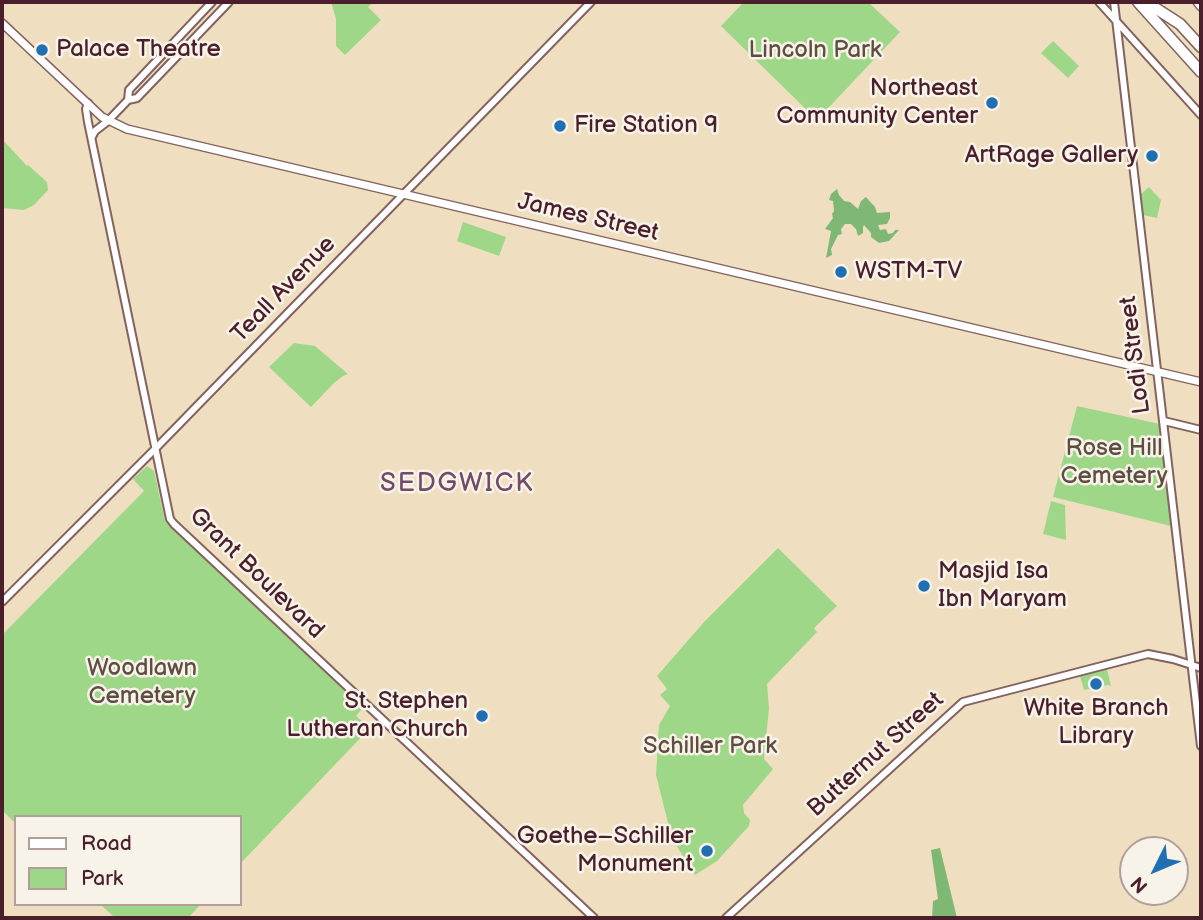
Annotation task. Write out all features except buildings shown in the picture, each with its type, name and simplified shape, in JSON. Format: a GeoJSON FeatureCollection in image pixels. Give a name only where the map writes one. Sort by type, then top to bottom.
{"type":"FeatureCollection","features":[{"type":"Feature","properties":{"kind":"highway"},"geometry":{"type":"LineString","coordinates":[[1138,2],[1201,72]]}},
{"type":"Feature","properties":{"kind":"highway"},"geometry":{"type":"LineString","coordinates":[[1146,2],[1180,24],[1201,47]]}},
{"type":"Feature","properties":{"kind":"highway"},"geometry":{"type":"LineString","coordinates":[[1146,2],[1201,61]]}},
{"type":"Feature","properties":{"kind":"main road"},"geometry":{"type":"LineString","coordinates":[[1197,2],[1201,7]]}},
{"type":"Feature","properties":{"kind":"main road","name":"James Street"},"geometry":{"type":"LineString","coordinates":[[2,23],[87,106],[108,121],[127,129],[1201,382]]}},
{"type":"Feature","properties":{"kind":"street"},"geometry":{"type":"LineString","coordinates":[[128,100],[129,90],[212,2]]}},
{"type":"Feature","properties":{"kind":"street"},"geometry":{"type":"LineString","coordinates":[[92,139],[99,127],[128,100],[137,98],[229,2]]}},
{"type":"Feature","properties":{"kind":"street","name":"Teall Avenue"},"geometry":{"type":"LineString","coordinates":[[2,603],[591,2]]}},
{"type":"Feature","properties":{"kind":"street"},"geometry":{"type":"LineString","coordinates":[[1099,2],[1201,115]]}},
{"type":"Feature","properties":{"kind":"street"},"geometry":{"type":"LineString","coordinates":[[1106,10],[1114,4]]}},
{"type":"Feature","properties":{"kind":"street","name":"Lodi Street"},"geometry":{"type":"LineString","coordinates":[[1114,4],[1194,650],[1192,665],[1201,746]]}},
{"type":"Feature","properties":{"kind":"street","name":"Grant Boulevard"},"geometry":{"type":"LineString","coordinates":[[87,106],[89,127],[169,516],[174,524],[594,918]]}},
{"type":"Feature","properties":{"kind":"street"},"geometry":{"type":"LineString","coordinates":[[89,127],[99,127]]}},
{"type":"Feature","properties":{"kind":"street"},"geometry":{"type":"LineString","coordinates":[[1164,421],[1201,430]]}},
{"type":"Feature","properties":{"kind":"street"},"geometry":{"type":"LineString","coordinates":[[150,425],[159,435],[171,433]]}},
{"type":"Feature","properties":{"kind":"street"},"geometry":{"type":"LineString","coordinates":[[137,468],[151,462],[159,469]]}},
{"type":"Feature","properties":{"kind":"street","name":"Butternut Street"},"geometry":{"type":"LineString","coordinates":[[726,918],[963,702],[1148,654],[1201,668]]}},
{"type":"Feature","properties":{"kind":"green space"},"geometry":{"type":"Polygon","coordinates":[[[331,2],[373,2],[368,7],[381,20],[345,55],[336,46],[336,19],[331,2]]]}},
{"type":"Feature","properties":{"kind":"green space","name":"Lincoln Park"},"geometry":{"type":"Polygon","coordinates":[[[744,2],[868,2],[900,32],[817,120],[721,26],[744,2]]]}},
{"type":"Feature","properties":{"kind":"green space"},"geometry":{"type":"Polygon","coordinates":[[[1053,41],[1079,66],[1068,78],[1041,53],[1053,41]]]}},
{"type":"Feature","properties":{"kind":"green space"},"geometry":{"type":"Polygon","coordinates":[[[3,140],[27,166],[47,182],[48,190],[34,205],[24,210],[2,208],[3,140]]]}},
{"type":"Feature","properties":{"kind":"green space"},"geometry":{"type":"Polygon","coordinates":[[[1149,187],[1161,200],[1157,218],[1143,215],[1141,194],[1149,187]]]}},
{"type":"Feature","properties":{"kind":"green space"},"geometry":{"type":"Polygon","coordinates":[[[837,189],[844,201],[850,202],[858,209],[866,197],[877,213],[890,212],[887,224],[878,225],[880,230],[886,229],[888,234],[899,230],[889,241],[879,243],[871,237],[864,225],[863,233],[858,236],[851,224],[845,224],[841,229],[842,234],[838,235],[831,249],[832,255],[826,258],[831,231],[825,229],[833,218],[834,211],[833,201],[829,200],[837,189]]]}},
{"type":"Feature","properties":{"kind":"green space"},"geometry":{"type":"Polygon","coordinates":[[[463,222],[506,237],[499,256],[457,241],[463,222]]]}},
{"type":"Feature","properties":{"kind":"green space"},"geometry":{"type":"Polygon","coordinates":[[[294,343],[315,346],[348,374],[334,383],[311,407],[269,367],[294,343]]]}},
{"type":"Feature","properties":{"kind":"green space","name":"Rose Hill Cemetery"},"geometry":{"type":"Polygon","coordinates":[[[1077,406],[1160,424],[1171,526],[1053,497],[1077,406]]]}},
{"type":"Feature","properties":{"kind":"green space","name":"Woodlawn Cemetery"},"geometry":{"type":"Polygon","coordinates":[[[147,466],[154,471],[165,521],[363,708],[356,716],[370,728],[242,862],[242,815],[14,815],[14,822],[2,810],[2,635],[144,491],[133,479],[147,466]]]}},
{"type":"Feature","properties":{"kind":"green space"},"geometry":{"type":"Polygon","coordinates":[[[1051,501],[1065,505],[1066,540],[1043,534],[1051,501]]]}},
{"type":"Feature","properties":{"kind":"green space","name":"Schiller Park"},"geometry":{"type":"Polygon","coordinates":[[[778,548],[837,606],[814,628],[817,632],[767,684],[769,708],[764,759],[773,769],[743,805],[744,813],[750,820],[749,826],[717,861],[695,875],[678,848],[668,823],[656,775],[659,725],[670,706],[660,695],[667,689],[657,676],[704,622],[778,548]]]}},
{"type":"Feature","properties":{"kind":"green space"},"geometry":{"type":"Polygon","coordinates":[[[1107,669],[1111,686],[1102,686],[1102,689],[1096,690],[1104,684],[1102,679],[1089,683],[1090,689],[1084,690],[1080,676],[1107,669]]]}},
{"type":"Feature","properties":{"kind":"green space"},"geometry":{"type":"Polygon","coordinates":[[[940,848],[957,918],[932,918],[933,901],[938,899],[931,850],[940,848]]]}},
{"type":"Feature","properties":{"kind":"green space"},"geometry":{"type":"Polygon","coordinates":[[[102,906],[199,906],[188,918],[115,918],[102,906]]]}},
{"type":"Feature","properties":{"kind":"place","name":"Palace Theatre"},"geometry":{"type":"Point","coordinates":[42,50]}},
{"type":"Feature","properties":{"kind":"place","name":"Northeast Community Center"},"geometry":{"type":"Point","coordinates":[992,103]}},
{"type":"Feature","properties":{"kind":"place","name":"Fire Station 9"},"geometry":{"type":"Point","coordinates":[560,126]}},
{"type":"Feature","properties":{"kind":"place","name":"ArtRage Gallery"},"geometry":{"type":"Point","coordinates":[1152,156]}},
{"type":"Feature","properties":{"kind":"place","name":"WSTM-TV"},"geometry":{"type":"Point","coordinates":[841,272]}},
{"type":"Feature","properties":{"kind":"place","name":"Masjid Isa Ibn Maryam"},"geometry":{"type":"Point","coordinates":[924,586]}},
{"type":"Feature","properties":{"kind":"place","name":"White Branch Library"},"geometry":{"type":"Point","coordinates":[1096,684]}},
{"type":"Feature","properties":{"kind":"place","name":"St. Stephen Lutheran Church"},"geometry":{"type":"Point","coordinates":[482,716]}},
{"type":"Feature","properties":{"kind":"place","name":"Goethe–Schiller Monument"},"geometry":{"type":"Point","coordinates":[707,851]}},
{"type":"Feature","properties":{"kind":"district","name":"SEDGWICK"},"geometry":{"type":"Point","coordinates":[457,484]}}]}
